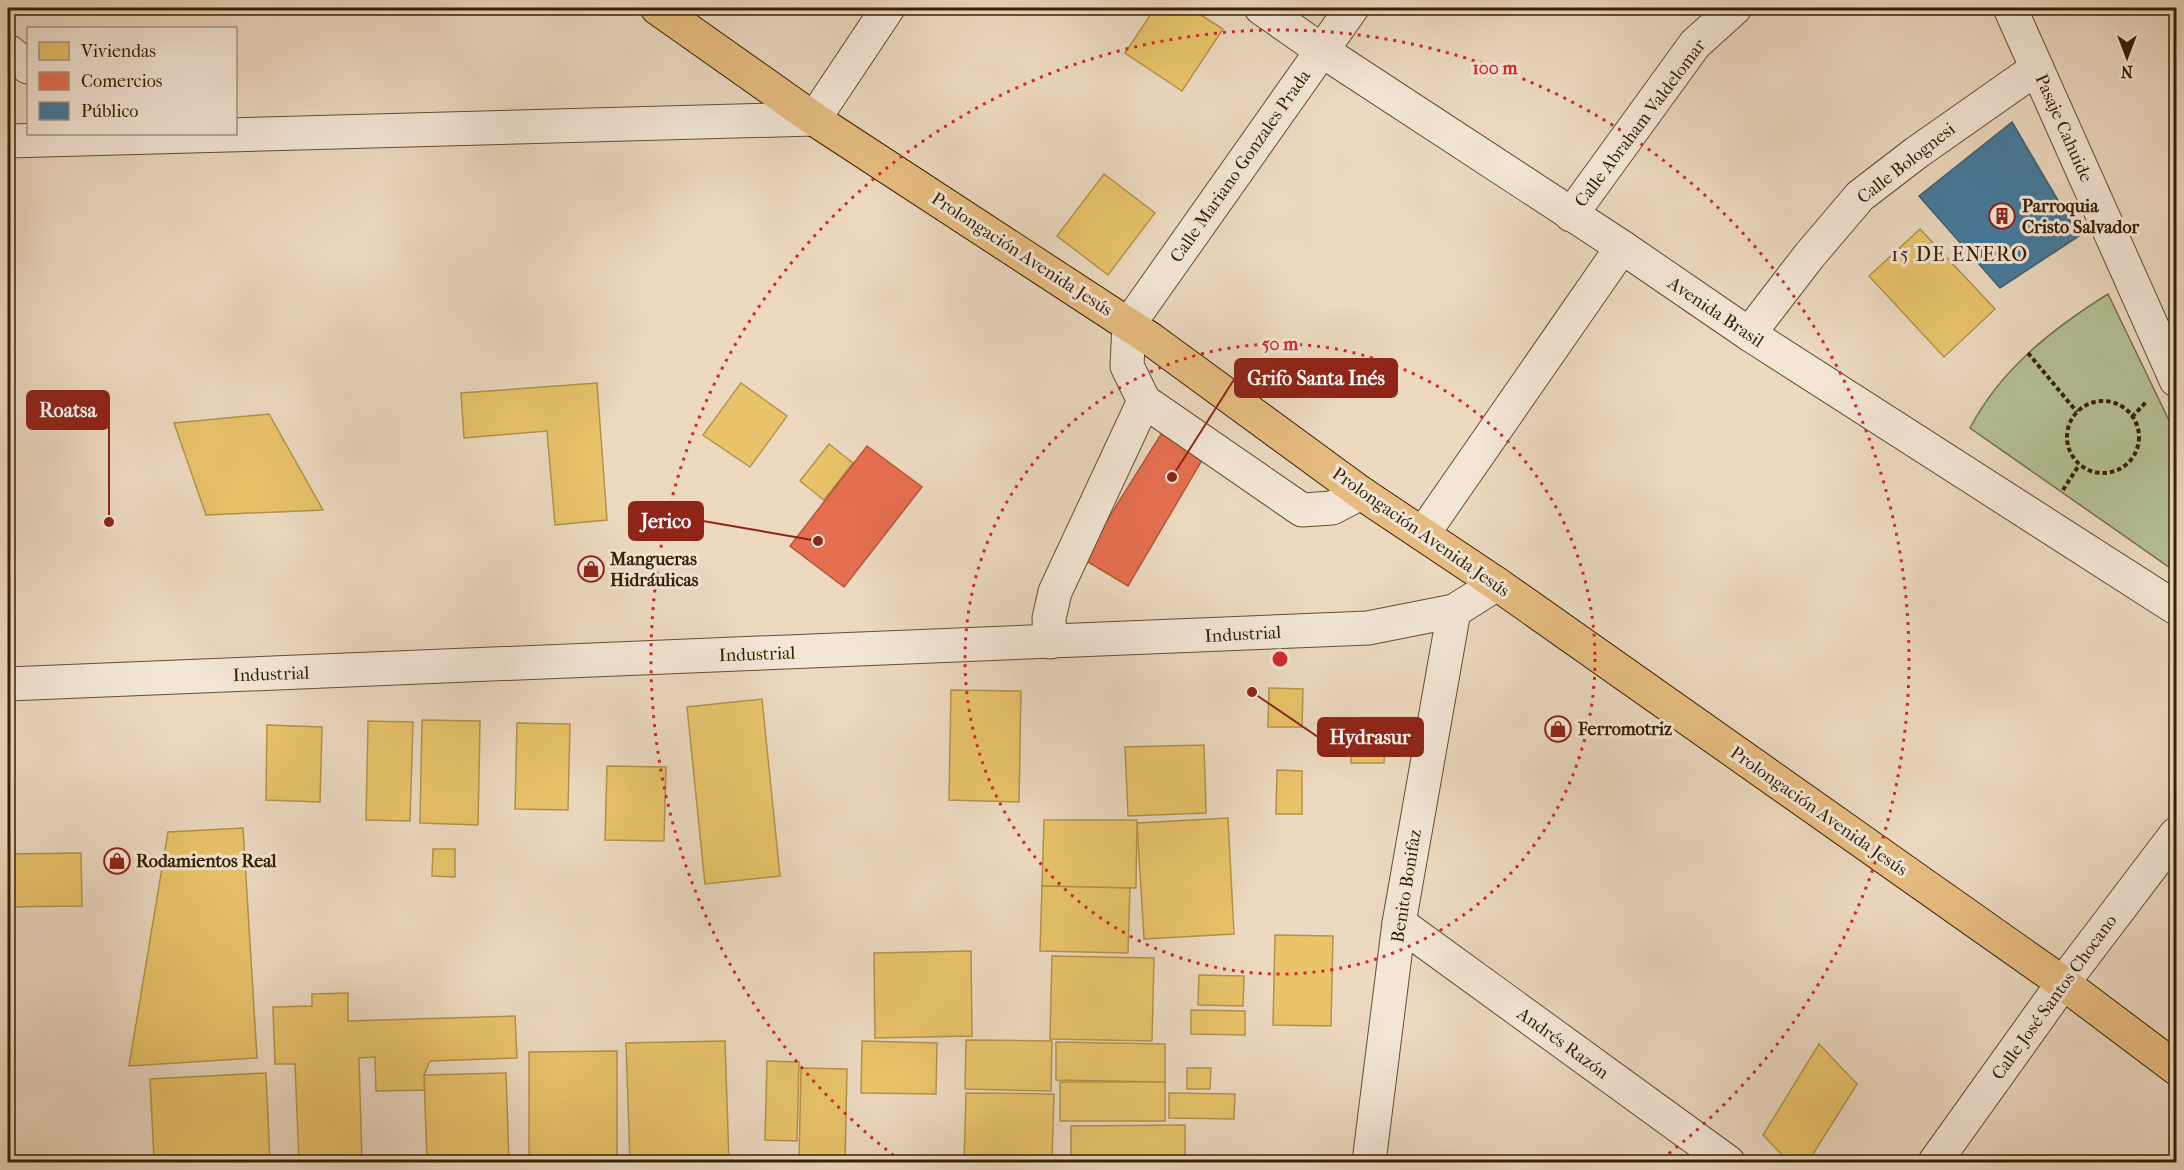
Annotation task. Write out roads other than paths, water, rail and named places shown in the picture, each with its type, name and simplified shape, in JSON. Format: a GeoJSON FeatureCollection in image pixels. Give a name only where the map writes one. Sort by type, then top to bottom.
{"type":"FeatureCollection","features":[{"type":"Feature","properties":{"kind":"main road","name":"Prolongación Avenida Jesús"},"geometry":{"type":"LineString","coordinates":[[657,8],[814,119],[1129,324],[1361,493],[1497,585],[2063,983],[2176,1068]]}},
{"type":"Feature","properties":{"kind":"street"},"geometry":{"type":"LineString","coordinates":[[237,132],[814,119],[888,8]]}},
{"type":"Feature","properties":{"kind":"street","name":"Avenida Brasil"},"geometry":{"type":"LineString","coordinates":[[1261,8],[1749,334],[2176,608]]}},
{"type":"Feature","properties":{"kind":"street","name":"Calle Mariano Gonzales Prada"},"geometry":{"type":"LineString","coordinates":[[1129,324],[1352,8]]}},
{"type":"Feature","properties":{"kind":"street","name":"Calle Abraham Valdelomar"},"geometry":{"type":"LineString","coordinates":[[1571,215],[1695,44],[1735,8]]}},
{"type":"Feature","properties":{"kind":"street","name":"Pasaje Cahuide"},"geometry":{"type":"LineString","coordinates":[[2010,8],[2176,380]]}},
{"type":"Feature","properties":{"kind":"street"},"geometry":{"type":"LineString","coordinates":[[8,51],[27,66]]}},
{"type":"Feature","properties":{"kind":"street","name":"Calle Bolognesi"},"geometry":{"type":"LineString","coordinates":[[1749,334],[1809,256],[1860,196],[1916,153],[2037,68]]}},
{"type":"Feature","properties":{"kind":"street"},"geometry":{"type":"LineString","coordinates":[[8,141],[123,135]]}},
{"type":"Feature","properties":{"kind":"street"},"geometry":{"type":"LineString","coordinates":[[1423,534],[1622,247]]}},
{"type":"Feature","properties":{"kind":"street"},"geometry":{"type":"LineString","coordinates":[[1129,324],[1127,366],[1144,401],[1302,510],[1332,508],[1361,493]]}},
{"type":"Feature","properties":{"kind":"street"},"geometry":{"type":"LineString","coordinates":[[1050,642],[1049,618],[1055,592],[1144,401]]}},
{"type":"Feature","properties":{"kind":"street","name":"Industrial"},"geometry":{"type":"LineString","coordinates":[[8,684],[1368,628],[1454,611],[1497,585]]}},
{"type":"Feature","properties":{"kind":"street","name":"Benito Bonifaz"},"geometry":{"type":"LineString","coordinates":[[1369,1162],[1399,923],[1454,611]]}},
{"type":"Feature","properties":{"kind":"street","name":"Calle José Santos Chocano"},"geometry":{"type":"LineString","coordinates":[[1935,1162],[2063,983],[2176,834]]}},
{"type":"Feature","properties":{"kind":"street","name":"Andrés Razón"},"geometry":{"type":"LineString","coordinates":[[1399,923],[1728,1162]]}},
{"type":"Feature","properties":{"kind":"place","name":"Parroquia Cristo Salvador"},"geometry":{"type":"Point","coordinates":[2002,216]}},
{"type":"Feature","properties":{"kind":"place","name":"Grifo Santa Inés"},"geometry":{"type":"Point","coordinates":[1172,477]}},
{"type":"Feature","properties":{"kind":"place","name":"Roatsa"},"geometry":{"type":"Point","coordinates":[109,522]}},
{"type":"Feature","properties":{"kind":"place","name":"Jerico"},"geometry":{"type":"Point","coordinates":[818,541]}},
{"type":"Feature","properties":{"kind":"place","name":"Mangueras Hidráulicas"},"geometry":{"type":"Point","coordinates":[591,569]}},
{"type":"Feature","properties":{"kind":"place","name":"Hydrasur"},"geometry":{"type":"Point","coordinates":[1252,692]}},
{"type":"Feature","properties":{"kind":"place","name":"Ferromotriz"},"geometry":{"type":"Point","coordinates":[1558,729]}},
{"type":"Feature","properties":{"kind":"place","name":"Rodamientos Real"},"geometry":{"type":"Point","coordinates":[117,861]}},
{"type":"Feature","properties":{"kind":"district","name":"15 DE ENERO"},"geometry":{"type":"Point","coordinates":[1960,254]}}]}
